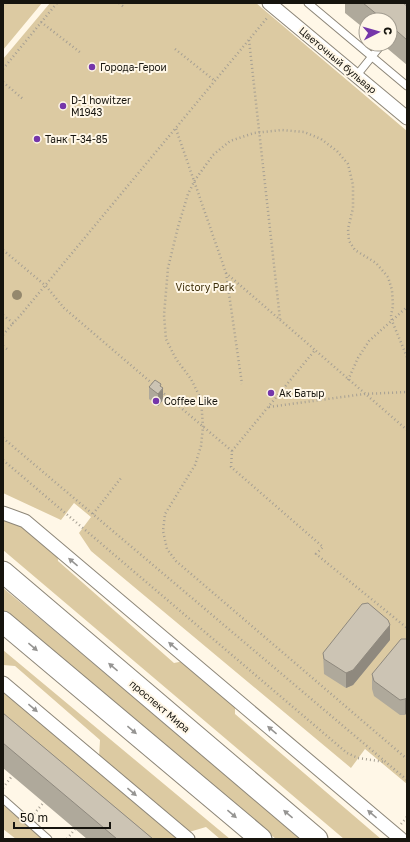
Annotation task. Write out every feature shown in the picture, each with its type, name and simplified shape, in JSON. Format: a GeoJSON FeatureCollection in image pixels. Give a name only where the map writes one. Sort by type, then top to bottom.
{"type":"FeatureCollection","features":[{"type":"Feature","properties":{"kind":"main road","name":"проспект Мира"},"geometry":{"type":"LineString","coordinates":[[3,572],[317,839]]}},
{"type":"Feature","properties":{"kind":"main road"},"geometry":{"type":"LineString","coordinates":[[3,622],[261,839]]}},
{"type":"Feature","properties":{"kind":"street","name":"Цветочный бульвар"},"geometry":{"type":"LineString","coordinates":[[272,6],[407,118]]}},
{"type":"Feature","properties":{"kind":"street"},"geometry":{"type":"LineString","coordinates":[[3,513],[25,522],[401,839]]}},
{"type":"Feature","properties":{"kind":"street"},"geometry":{"type":"LineString","coordinates":[[3,683],[188,839]]}},
{"type":"Feature","properties":{"kind":"lane"},"geometry":{"type":"LineString","coordinates":[[308,3],[407,86]]}},
{"type":"Feature","properties":{"kind":"lane"},"geometry":{"type":"LineString","coordinates":[[357,75],[376,52]]}},
{"type":"Feature","properties":{"kind":"lane"},"geometry":{"type":"LineString","coordinates":[[3,799],[27,822],[48,839]]}},
{"type":"Feature","properties":{"kind":"path"},"geometry":{"type":"LineString","coordinates":[[3,68],[57,3]]}},
{"type":"Feature","properties":{"kind":"path"},"geometry":{"type":"LineString","coordinates":[[119,3],[125,8]]}},
{"type":"Feature","properties":{"kind":"path"},"geometry":{"type":"LineString","coordinates":[[3,335],[46,286],[249,40],[272,6]]}},
{"type":"Feature","properties":{"kind":"path"},"geometry":{"type":"LineString","coordinates":[[42,22],[81,53]]}},
{"type":"Feature","properties":{"kind":"path"},"geometry":{"type":"LineString","coordinates":[[249,40],[280,319]]}},
{"type":"Feature","properties":{"kind":"path"},"geometry":{"type":"LineString","coordinates":[[175,49],[215,81]]}},
{"type":"Feature","properties":{"kind":"path"},"geometry":{"type":"LineString","coordinates":[[3,82],[23,99]]}},
{"type":"Feature","properties":{"kind":"path"},"geometry":{"type":"LineString","coordinates":[[176,128],[226,273],[242,384]]}},
{"type":"Feature","properties":{"kind":"path"},"geometry":{"type":"LineString","coordinates":[[407,357],[392,321],[392,290],[388,277],[376,263],[355,250],[349,242],[348,229],[353,208],[353,185],[348,164],[337,152],[321,139],[304,132],[282,130],[254,133],[230,141],[213,155],[195,180],[188,194],[168,268],[164,315],[166,339],[176,359],[191,379],[201,399],[203,427],[195,465],[165,514],[163,531],[167,549],[176,561],[407,759]]}},
{"type":"Feature","properties":{"kind":"path"},"geometry":{"type":"LineString","coordinates":[[3,250],[46,286],[64,308],[232,451]]}},
{"type":"Feature","properties":{"kind":"path"},"geometry":{"type":"LineString","coordinates":[[226,273],[407,430]]}},
{"type":"Feature","properties":{"kind":"path"},"geometry":{"type":"LineString","coordinates":[[348,380],[358,358],[369,341],[407,307]]}},
{"type":"Feature","properties":{"kind":"path"},"geometry":{"type":"LineString","coordinates":[[3,315],[13,323]]}},
{"type":"Feature","properties":{"kind":"path"},"geometry":{"type":"LineString","coordinates":[[3,346],[7,349]]}},
{"type":"Feature","properties":{"kind":"path"},"geometry":{"type":"LineString","coordinates":[[315,350],[232,451],[231,467],[323,546],[316,554],[407,628]]}},
{"type":"Feature","properties":{"kind":"path"},"geometry":{"type":"LineString","coordinates":[[268,407],[364,394],[407,392]]}},
{"type":"Feature","properties":{"kind":"path"},"geometry":{"type":"LineString","coordinates":[[3,438],[407,780]]}},
{"type":"Feature","properties":{"kind":"path"},"geometry":{"type":"LineString","coordinates":[[3,460],[347,753],[358,758],[386,762]]}},
{"type":"Feature","properties":{"kind":"path"},"geometry":{"type":"LineString","coordinates":[[93,514],[121,478]]}},
{"type":"Feature","properties":{"kind":"path"},"geometry":{"type":"LineString","coordinates":[[3,788],[12,776]]}},
{"type":"Feature","properties":{"kind":"path"},"geometry":{"type":"LineString","coordinates":[[27,822],[44,802]]}},
{"type":"Feature","properties":{"kind":"path"},"geometry":{"type":"LineString","coordinates":[[66,839],[75,829]]}},
{"type":"Feature","properties":{"kind":"green space"},"geometry":{"type":"Polygon","coordinates":[[[3,3],[42,3],[3,50],[3,3]]]}},
{"type":"Feature","properties":{"kind":"green space","name":"Victory Park"},"geometry":{"type":"Polygon","coordinates":[[[50,3],[256,3],[407,131],[407,784],[365,749],[351,768],[91,551],[79,533],[91,517],[74,503],[61,520],[3,493],[3,59],[50,3]]]}},
{"type":"Feature","properties":{"kind":"green space"},"geometry":{"type":"Polygon","coordinates":[[[3,515],[57,549],[58,561],[174,663],[189,660],[235,699],[235,714],[381,839],[344,839],[3,550],[3,515]]]}},
{"type":"Feature","properties":{"kind":"green space"},"geometry":{"type":"Polygon","coordinates":[[[3,588],[301,839],[276,839],[3,610],[3,588]]]}},
{"type":"Feature","properties":{"kind":"green space"},"geometry":{"type":"Polygon","coordinates":[[[3,650],[230,839],[220,839],[206,827],[189,832],[99,758],[100,740],[15,666],[3,665],[3,650]]]}},
{"type":"Feature","properties":{"kind":"green space"},"geometry":{"type":"Polygon","coordinates":[[[3,689],[180,839],[132,839],[3,730],[3,689]]]}},
{"type":"Feature","properties":{"kind":"green space"},"geometry":{"type":"Polygon","coordinates":[[[3,805],[43,839],[16,839],[3,829],[3,805]]]}},
{"type":"Feature","properties":{"kind":"building"},"geometry":{"type":"Polygon","coordinates":[[[363,3],[403,3],[407,6],[407,40],[398,32],[398,12],[374,12],[363,3]]]}},
{"type":"Feature","properties":{"kind":"building"},"geometry":{"type":"Polygon","coordinates":[[[155,380],[161,384],[160,386],[163,388],[158,394],[149,387],[155,380]]]}},
{"type":"Feature","properties":{"kind":"building"},"geometry":{"type":"Polygon","coordinates":[[[368,603],[388,620],[390,625],[353,670],[346,673],[324,659],[323,653],[362,604],[368,603]]]}},
{"type":"Feature","properties":{"kind":"building"},"geometry":{"type":"Polygon","coordinates":[[[401,639],[407,639],[407,697],[400,700],[374,681],[372,674],[401,639]]]}},
{"type":"Feature","properties":{"kind":"building"},"geometry":{"type":"Polygon","coordinates":[[[3,713],[153,839],[117,839],[3,743],[3,713]]]}},
{"type":"Feature","properties":{"kind":"place","name":"Города-Герои"},"geometry":{"type":"Point","coordinates":[92,67]}},
{"type":"Feature","properties":{"kind":"place","name":"D-1 howitzer M1943"},"geometry":{"type":"Point","coordinates":[63,106]}},
{"type":"Feature","properties":{"kind":"place","name":"Танк Т-34-85"},"geometry":{"type":"Point","coordinates":[37,139]}},
{"type":"Feature","properties":{"kind":"place","name":"Ак Батыр"},"geometry":{"type":"Point","coordinates":[271,393]}},
{"type":"Feature","properties":{"kind":"place","name":"Coffee Like"},"geometry":{"type":"Point","coordinates":[156,401]}}]}
